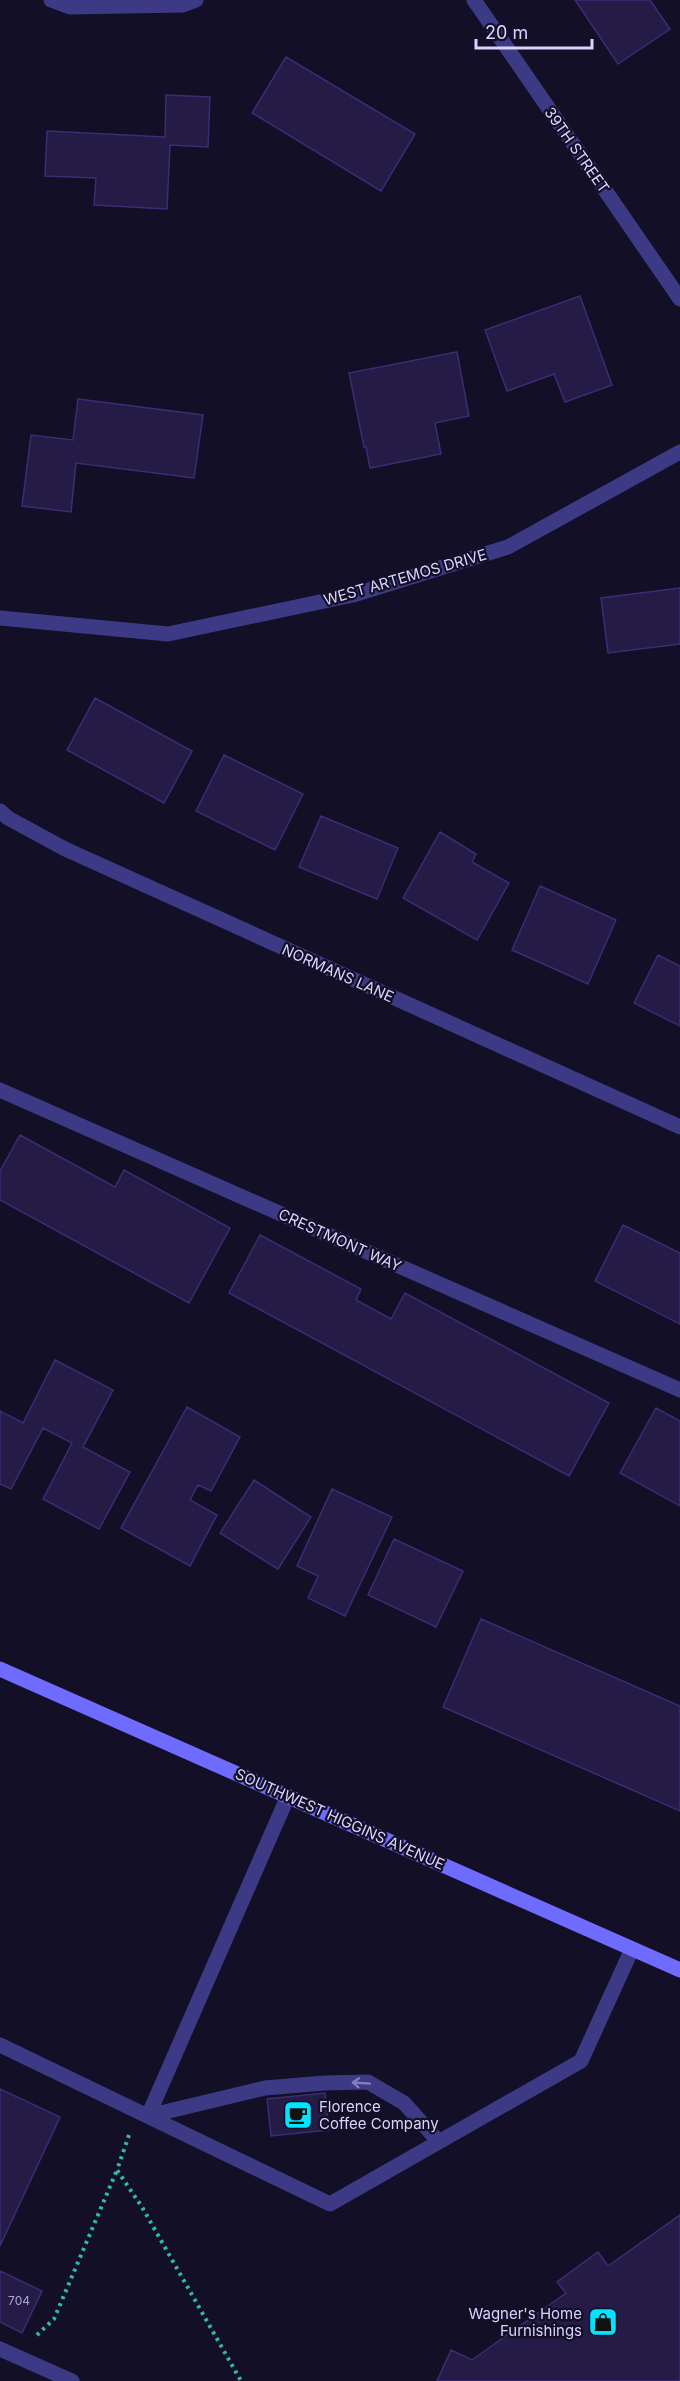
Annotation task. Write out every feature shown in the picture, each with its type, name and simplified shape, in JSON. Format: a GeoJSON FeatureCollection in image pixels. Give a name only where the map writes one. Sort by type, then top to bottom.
{"type":"FeatureCollection","features":[{"type":"Feature","properties":{"kind":"main road","name":"SOUTHWEST HIGGINS AVENUE"},"geometry":{"type":"LineString","coordinates":[[0,1669],[680,1970]]}},
{"type":"Feature","properties":{"kind":"street"},"geometry":{"type":"LineString","coordinates":[[51,0],[70,7],[183,4],[196,0]]}},
{"type":"Feature","properties":{"kind":"street","name":"39TH STREET"},"geometry":{"type":"LineString","coordinates":[[474,0],[680,299]]}},
{"type":"Feature","properties":{"kind":"street","name":"WEST ARTEMOS DRIVE"},"geometry":{"type":"LineString","coordinates":[[0,618],[168,633],[353,595],[508,547],[680,452]]}},
{"type":"Feature","properties":{"kind":"street","name":"NORMANS LANE"},"geometry":{"type":"LineString","coordinates":[[0,811],[8,818],[65,849],[680,1127]]}},
{"type":"Feature","properties":{"kind":"street","name":"CRESTMONT WAY"},"geometry":{"type":"LineString","coordinates":[[0,1090],[680,1390]]}},
{"type":"Feature","properties":{"kind":"street"},"geometry":{"type":"LineString","coordinates":[[143,2114],[288,1796]]}},
{"type":"Feature","properties":{"kind":"street"},"geometry":{"type":"LineString","coordinates":[[0,2045],[330,2204],[581,2061],[632,1949]]}},
{"type":"Feature","properties":{"kind":"street"},"geometry":{"type":"LineString","coordinates":[[143,2114],[266,2088],[368,2082],[404,2103],[439,2142]]}},
{"type":"Feature","properties":{"kind":"street"},"geometry":{"type":"LineString","coordinates":[[0,2349],[72,2381]]}},
{"type":"Feature","properties":{"kind":"path"},"geometry":{"type":"LineString","coordinates":[[15,2356],[54,2319],[143,2114]]}},
{"type":"Feature","properties":{"kind":"path"},"geometry":{"type":"LineString","coordinates":[[117,2170],[142,2207],[241,2381]]}},
{"type":"Feature","properties":{"kind":"building"},"geometry":{"type":"Polygon","coordinates":[[[575,0],[650,0],[670,29],[618,64],[575,0]]]}},
{"type":"Feature","properties":{"kind":"building"},"geometry":{"type":"Polygon","coordinates":[[[286,57],[415,134],[381,191],[252,113],[286,57]]]}},
{"type":"Feature","properties":{"kind":"building"},"geometry":{"type":"Polygon","coordinates":[[[166,95],[210,97],[208,147],[170,145],[167,209],[94,205],[96,178],[45,176],[47,131],[165,137],[166,95]]]}},
{"type":"Feature","properties":{"kind":"building"},"geometry":{"type":"Polygon","coordinates":[[[580,296],[612,385],[565,402],[554,374],[507,391],[485,330],[580,296]]]}},
{"type":"Feature","properties":{"kind":"building"},"geometry":{"type":"Polygon","coordinates":[[[457,352],[469,416],[435,423],[441,454],[370,468],[349,373],[457,352]]]}},
{"type":"Feature","properties":{"kind":"building"},"geometry":{"type":"Polygon","coordinates":[[[78,399],[203,415],[194,478],[76,463],[71,512],[22,506],[31,435],[73,440],[78,399]]]}},
{"type":"Feature","properties":{"kind":"building"},"geometry":{"type":"Polygon","coordinates":[[[680,588],[680,644],[608,653],[601,598],[680,588]]]}},
{"type":"Feature","properties":{"kind":"building"},"geometry":{"type":"Polygon","coordinates":[[[95,698],[192,751],[164,803],[67,750],[95,698]]]}},
{"type":"Feature","properties":{"kind":"building"},"geometry":{"type":"Polygon","coordinates":[[[224,755],[303,794],[275,850],[196,811],[224,755]]]}},
{"type":"Feature","properties":{"kind":"building"},"geometry":{"type":"Polygon","coordinates":[[[321,816],[398,848],[377,899],[299,867],[321,816]]]}},
{"type":"Feature","properties":{"kind":"building"},"geometry":{"type":"Polygon","coordinates":[[[440,832],[476,854],[472,862],[509,883],[477,940],[403,898],[440,832]]]}},
{"type":"Feature","properties":{"kind":"building"},"geometry":{"type":"Polygon","coordinates":[[[540,886],[616,920],[588,984],[512,950],[540,886]]]}},
{"type":"Feature","properties":{"kind":"building"},"geometry":{"type":"Polygon","coordinates":[[[658,955],[680,966],[680,1026],[634,1003],[658,955]]]}},
{"type":"Feature","properties":{"kind":"building"},"geometry":{"type":"Polygon","coordinates":[[[20,1135],[115,1187],[124,1170],[230,1228],[189,1303],[0,1200],[0,1171],[20,1135]]]}},
{"type":"Feature","properties":{"kind":"building"},"geometry":{"type":"Polygon","coordinates":[[[623,1225],[680,1253],[680,1324],[595,1281],[623,1225]]]}},
{"type":"Feature","properties":{"kind":"building"},"geometry":{"type":"Polygon","coordinates":[[[260,1235],[361,1289],[356,1300],[391,1319],[405,1293],[609,1403],[569,1476],[229,1293],[260,1235]]]}},
{"type":"Feature","properties":{"kind":"building"},"geometry":{"type":"Polygon","coordinates":[[[55,1360],[113,1390],[83,1447],[130,1472],[99,1529],[43,1499],[72,1443],[43,1428],[11,1489],[0,1484],[0,1411],[23,1423],[55,1360]]]}},
{"type":"Feature","properties":{"kind":"building"},"geometry":{"type":"Polygon","coordinates":[[[187,1407],[240,1437],[211,1491],[198,1485],[190,1500],[217,1515],[190,1566],[121,1528],[187,1407]]]}},
{"type":"Feature","properties":{"kind":"building"},"geometry":{"type":"Polygon","coordinates":[[[656,1408],[680,1421],[680,1506],[620,1473],[656,1408]]]}},
{"type":"Feature","properties":{"kind":"building"},"geometry":{"type":"Polygon","coordinates":[[[254,1480],[311,1517],[278,1569],[220,1533],[254,1480]]]}},
{"type":"Feature","properties":{"kind":"building"},"geometry":{"type":"Polygon","coordinates":[[[332,1489],[392,1517],[345,1616],[308,1598],[318,1576],[297,1566],[332,1489]]]}},
{"type":"Feature","properties":{"kind":"building"},"geometry":{"type":"Polygon","coordinates":[[[394,1539],[463,1571],[436,1627],[368,1595],[394,1539]]]}},
{"type":"Feature","properties":{"kind":"building"},"geometry":{"type":"Polygon","coordinates":[[[481,1619],[680,1706],[680,1811],[443,1707],[481,1619]]]}},
{"type":"Feature","properties":{"kind":"building"},"geometry":{"type":"Polygon","coordinates":[[[0,2089],[60,2117],[0,2246],[0,2089]]]}},
{"type":"Feature","properties":{"kind":"building","name":"Florence Coffee Company"},"geometry":{"type":"Polygon","coordinates":[[[325,2093],[329,2130],[271,2136],[267,2099],[325,2093]]]}},
{"type":"Feature","properties":{"kind":"building","name":"Wagner's Home Furnishings"},"geometry":{"type":"Polygon","coordinates":[[[680,2215],[680,2381],[437,2381],[451,2350],[472,2360],[566,2293],[557,2282],[598,2252],[608,2266],[680,2215]]]}},
{"type":"Feature","properties":{"kind":"building"},"geometry":{"type":"Polygon","coordinates":[[[0,2271],[42,2291],[22,2333],[0,2322],[0,2271]]]}},
{"type":"Feature","properties":{"kind":"place","name":"Florence Coffee Company"},"geometry":{"type":"Point","coordinates":[298,2115]}},
{"type":"Feature","properties":{"kind":"place","name":"Wagner's Home Furnishings"},"geometry":{"type":"Point","coordinates":[603,2322]}}]}
